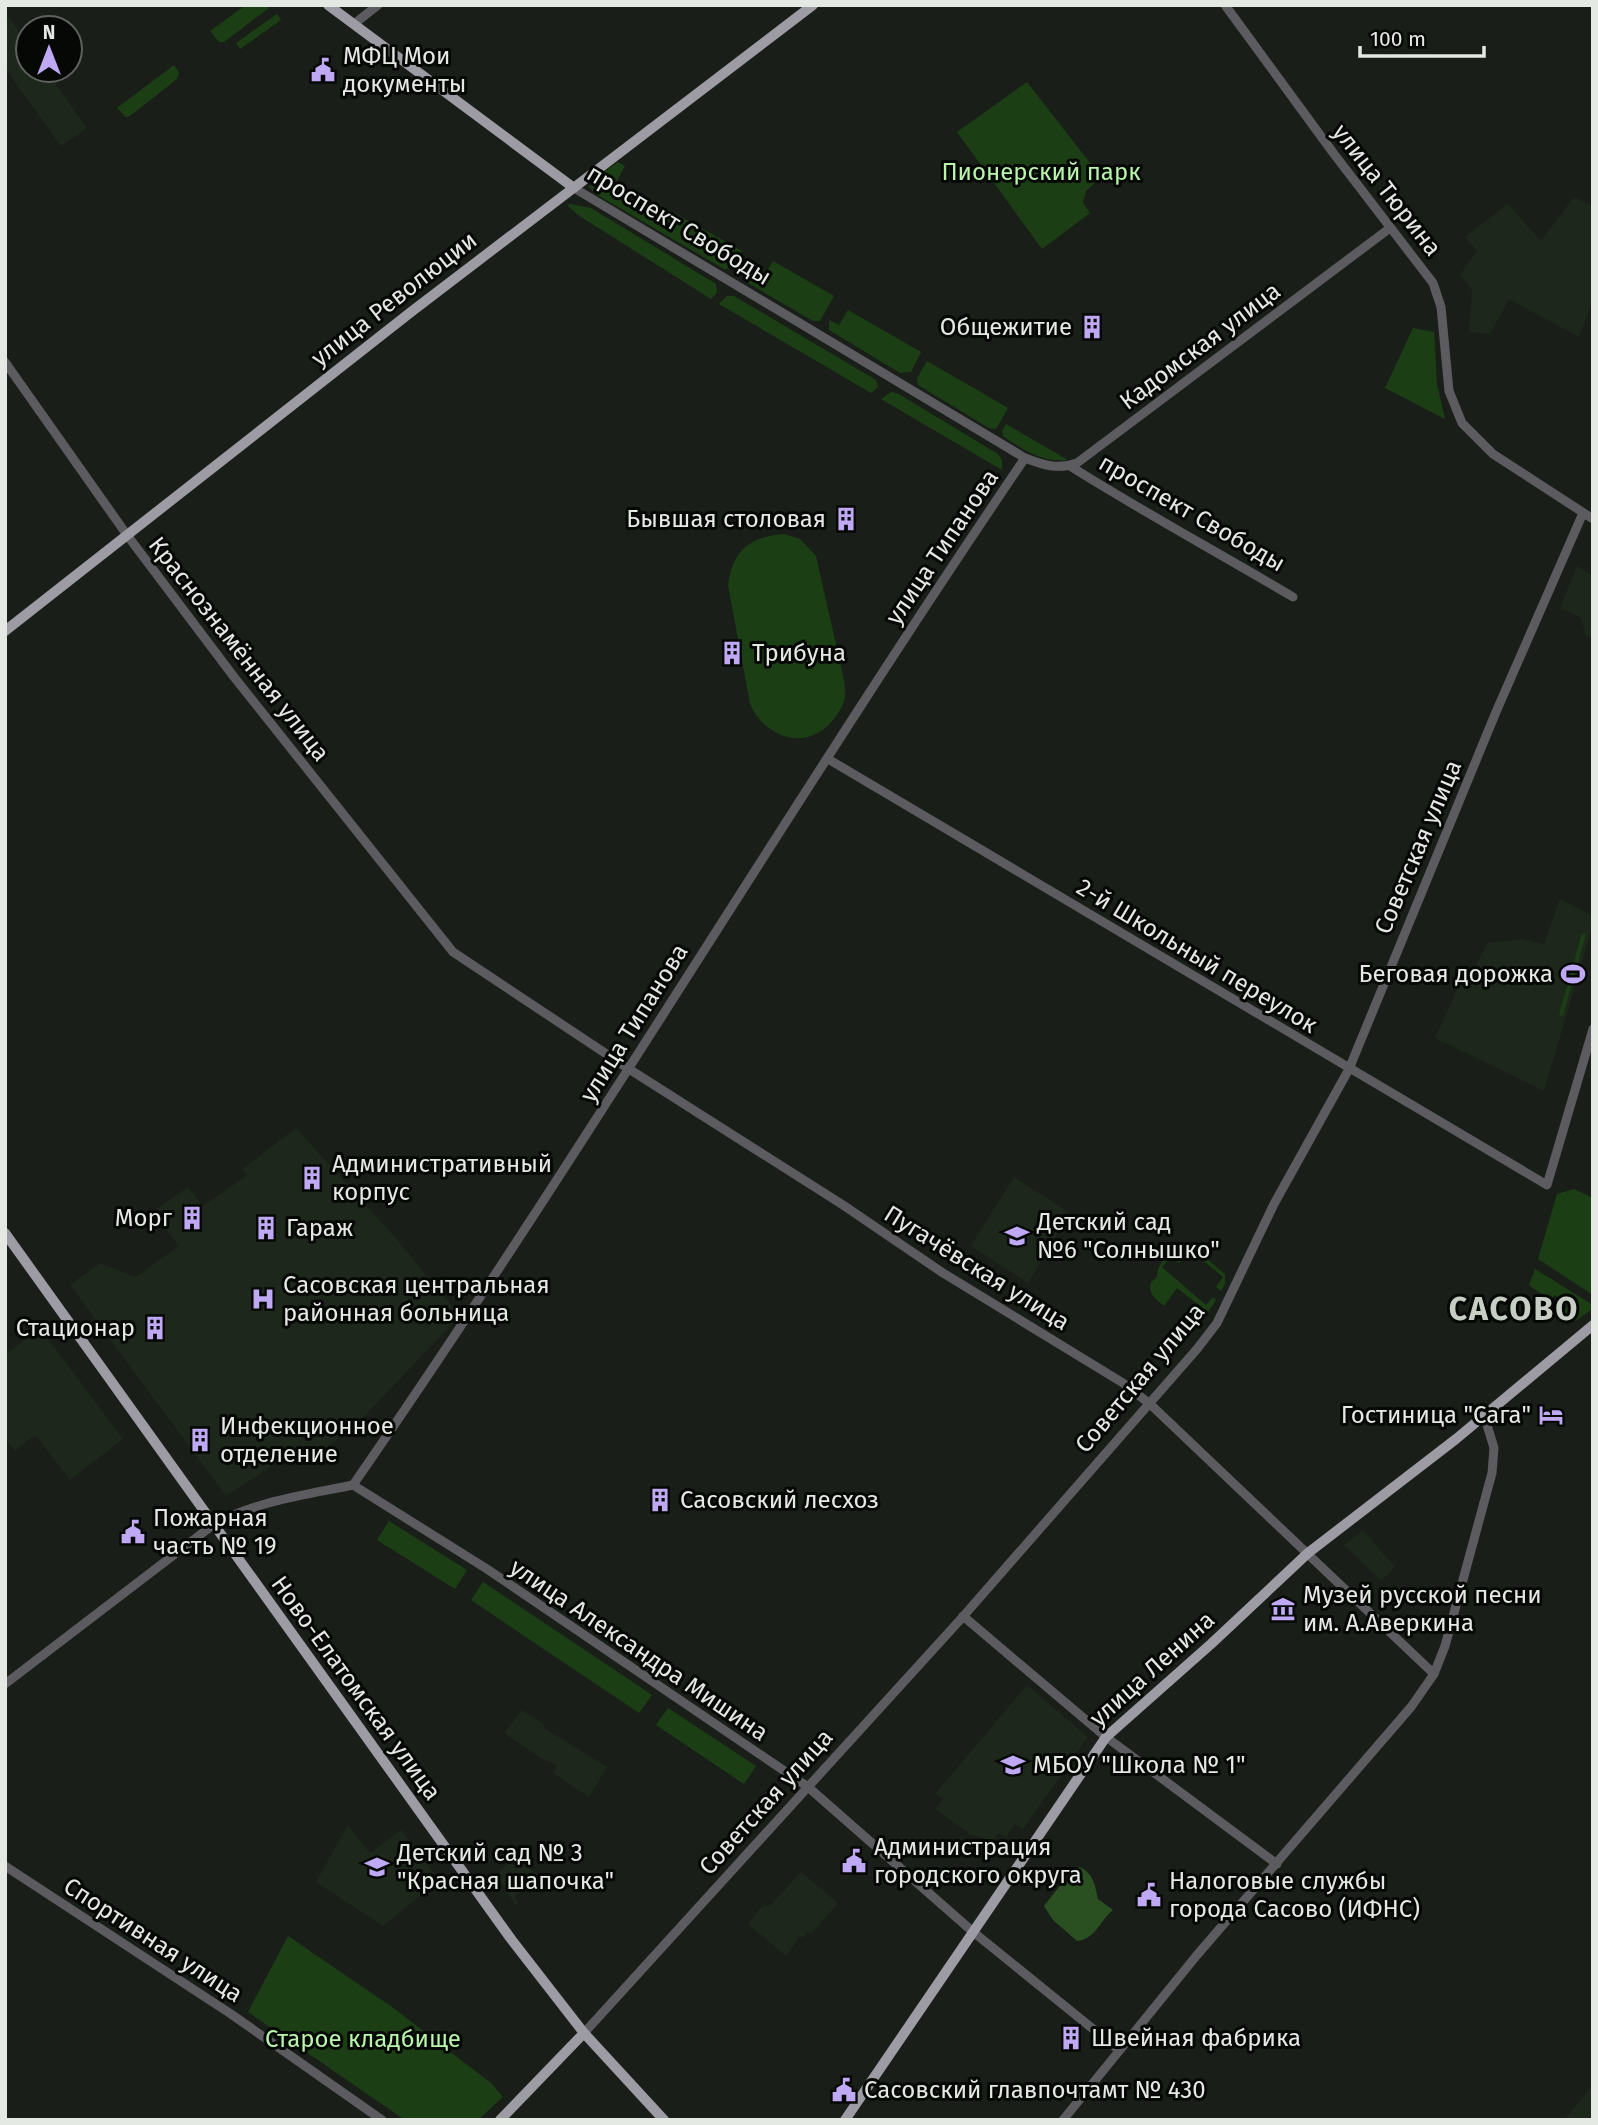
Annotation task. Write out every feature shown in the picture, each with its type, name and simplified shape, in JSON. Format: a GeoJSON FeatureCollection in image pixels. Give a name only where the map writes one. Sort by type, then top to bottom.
{"type":"FeatureCollection","features":[{"type":"Feature","properties":{"kind":"main road","name":"проспект Свободы"},"geometry":{"type":"LineString","coordinates":[[328,5],[574,188]]}},
{"type":"Feature","properties":{"kind":"main road","name":"улица Революции"},"geometry":{"type":"LineString","coordinates":[[5,631],[813,5]]}},
{"type":"Feature","properties":{"kind":"main road","name":"Ново-Елатомская улица"},"geometry":{"type":"LineString","coordinates":[[5,1233],[511,1939],[584,2033],[664,2120]]}},
{"type":"Feature","properties":{"kind":"main road","name":"улица Ленина"},"geometry":{"type":"LineString","coordinates":[[845,2120],[1106,1737],[1308,1553],[1485,1415],[1593,1325]]}},
{"type":"Feature","properties":{"kind":"main road","name":"Советская улица"},"geometry":{"type":"LineString","coordinates":[[500,2120],[584,2033]]}},
{"type":"Feature","properties":{"kind":"street"},"geometry":{"type":"LineString","coordinates":[[354,24],[378,5]]}},
{"type":"Feature","properties":{"kind":"street","name":"улица Тюрина"},"geometry":{"type":"LineString","coordinates":[[1225,5],[1390,228],[1423,267],[1439,296],[1449,390],[1462,423],[1493,454],[1583,513]]}},
{"type":"Feature","properties":{"kind":"street","name":"проспект Свободы"},"geometry":{"type":"LineString","coordinates":[[574,188],[1025,458]]}},
{"type":"Feature","properties":{"kind":"street","name":"Кадомская улица"},"geometry":{"type":"LineString","coordinates":[[1070,466],[1390,228]]}},
{"type":"Feature","properties":{"kind":"street","name":"Краснознамённая улица"},"geometry":{"type":"LineString","coordinates":[[5,362],[127,535],[286,744],[453,952]]}},
{"type":"Feature","properties":{"kind":"street"},"geometry":{"type":"LineString","coordinates":[[1025,458],[1049,467],[1070,466]]}},
{"type":"Feature","properties":{"kind":"street","name":"улица Типанова"},"geometry":{"type":"LineString","coordinates":[[353,1485],[425,1381],[629,1069],[926,603],[1025,458]]}},
{"type":"Feature","properties":{"kind":"street","name":"проспект Свободы"},"geometry":{"type":"LineString","coordinates":[[1070,466],[1293,597]]}},
{"type":"Feature","properties":{"kind":"street"},"geometry":{"type":"LineString","coordinates":[[1583,513],[1593,519]]}},
{"type":"Feature","properties":{"kind":"street","name":"Советская улица"},"geometry":{"type":"LineString","coordinates":[[584,2033],[963,1616],[1217,1324],[1274,1204],[1349,1069],[1494,718],[1583,513]]}},
{"type":"Feature","properties":{"kind":"street","name":"2-й Школьный переулок"},"geometry":{"type":"LineString","coordinates":[[828,759],[1547,1185],[1593,1029]]}},
{"type":"Feature","properties":{"kind":"street","name":"Пугачёвская улица"},"geometry":{"type":"LineString","coordinates":[[453,952],[943,1273],[1112,1376],[1150,1404],[1434,1674]]}},
{"type":"Feature","properties":{"kind":"street"},"geometry":{"type":"LineString","coordinates":[[1063,2120],[1197,1955],[1411,1707],[1434,1674],[1449,1633],[1492,1473],[1494,1448],[1485,1415]]}},
{"type":"Feature","properties":{"kind":"street"},"geometry":{"type":"LineString","coordinates":[[5,1684],[213,1525],[233,1513],[262,1504],[353,1485]]}},
{"type":"Feature","properties":{"kind":"street","name":"улица Александра Мишина"},"geometry":{"type":"LineString","coordinates":[[353,1485],[499,1577],[808,1787],[972,1931],[1119,2050]]}},
{"type":"Feature","properties":{"kind":"street"},"geometry":{"type":"LineString","coordinates":[[963,1616],[1106,1737],[1277,1864]]}},
{"type":"Feature","properties":{"kind":"street","name":"Спортивная улица"},"geometry":{"type":"LineString","coordinates":[[5,1866],[231,2014],[383,2120]]}},
{"type":"Feature","properties":{"kind":"shaded area"},"geometry":{"type":"Polygon","coordinates":[[[9,17],[14,24],[14,81],[5,68],[5,20],[9,17]]]}},
{"type":"Feature","properties":{"kind":"shaded area"},"geometry":{"type":"Polygon","coordinates":[[[16,84],[56,84],[87,128],[61,146],[16,84]]]}},
{"type":"Feature","properties":{"kind":"shaded area"},"geometry":{"type":"Polygon","coordinates":[[[1574,197],[1593,206],[1593,300],[1579,337],[1509,299],[1490,334],[1469,332],[1472,290],[1460,275],[1477,251],[1465,237],[1508,204],[1541,241],[1574,197]]]}},
{"type":"Feature","properties":{"kind":"shaded area"},"geometry":{"type":"Polygon","coordinates":[[[1577,566],[1593,576],[1593,638],[1586,635],[1581,618],[1560,608],[1577,566]]]}},
{"type":"Feature","properties":{"kind":"shaded area"},"geometry":{"type":"Polygon","coordinates":[[[1560,899],[1593,916],[1593,925],[1544,1091],[1435,1038],[1466,970],[1472,972],[1488,943],[1522,939],[1544,944],[1560,899]]]}},
{"type":"Feature","properties":{"kind":"shaded area","name":"Сасовская центральная районная больница"},"geometry":{"type":"Polygon","coordinates":[[[296,1128],[393,1235],[458,1313],[458,1318],[357,1424],[306,1463],[297,1450],[226,1496],[70,1285],[100,1263],[136,1277],[179,1246],[152,1212],[188,1187],[203,1206],[247,1175],[242,1169],[296,1128]]]}},
{"type":"Feature","properties":{"kind":"shaded area","name":"Детский сад №6 \"Солнышко\""},"geometry":{"type":"Polygon","coordinates":[[[1014,1177],[1070,1213],[1028,1283],[971,1246],[1014,1177]]]}},
{"type":"Feature","properties":{"kind":"shaded area"},"geometry":{"type":"Polygon","coordinates":[[[40,1328],[123,1439],[70,1480],[37,1437],[32,1437],[15,1451],[5,1439],[5,1355],[40,1328]]]}},
{"type":"Feature","properties":{"kind":"shaded area"},"geometry":{"type":"Polygon","coordinates":[[[1363,1530],[1395,1567],[1381,1581],[1344,1545],[1363,1530]]]}},
{"type":"Feature","properties":{"kind":"shaded area","name":"МБОУ \"Школа № 1\""},"geometry":{"type":"Polygon","coordinates":[[[1027,1685],[1088,1737],[1023,1829],[1015,1824],[1006,1837],[999,1833],[993,1841],[970,1834],[935,1809],[943,1799],[935,1794],[1027,1685]]]}},
{"type":"Feature","properties":{"kind":"shaded area"},"geometry":{"type":"Polygon","coordinates":[[[522,1710],[545,1725],[544,1728],[607,1767],[589,1797],[553,1773],[557,1765],[544,1760],[504,1733],[522,1710]]]}},
{"type":"Feature","properties":{"kind":"shaded area","name":"Детский сад № 3 \"Красная шапочка\""},"geometry":{"type":"Polygon","coordinates":[[[348,1825],[370,1853],[401,1830],[439,1880],[383,1926],[316,1882],[348,1825]]]}},
{"type":"Feature","properties":{"kind":"shaded area"},"geometry":{"type":"Polygon","coordinates":[[[513,1858],[541,1876],[535,1885],[515,1896],[518,1903],[516,1905],[496,1875],[513,1858]]]}},
{"type":"Feature","properties":{"kind":"shaded area"},"geometry":{"type":"Polygon","coordinates":[[[801,1872],[838,1903],[811,1934],[807,1932],[803,1938],[800,1936],[786,1956],[748,1924],[764,1904],[769,1907],[801,1872]]]}},
{"type":"Feature","properties":{"kind":"shaded area"},"geometry":{"type":"Polygon","coordinates":[[[1593,2085],[1593,2120],[1564,2120],[1593,2085]]]}},
{"type":"Feature","properties":{"kind":"green space"},"geometry":{"type":"Polygon","coordinates":[[[246,5],[268,5],[269,8],[224,42],[219,42],[210,31],[246,5]]]}},
{"type":"Feature","properties":{"kind":"green space"},"geometry":{"type":"Polygon","coordinates":[[[277,14],[281,20],[240,49],[236,43],[277,14]]]}},
{"type":"Feature","properties":{"kind":"green space"},"geometry":{"type":"Polygon","coordinates":[[[174,65],[179,73],[177,79],[130,116],[126,117],[117,108],[174,65]]]}},
{"type":"Feature","properties":{"kind":"green space","name":"Пионерский парк"},"geometry":{"type":"Polygon","coordinates":[[[1027,82],[1101,177],[1086,191],[1083,203],[1090,213],[1042,249],[957,132],[1027,82]]]}},
{"type":"Feature","properties":{"kind":"green space"},"geometry":{"type":"Polygon","coordinates":[[[618,162],[625,166],[614,186],[598,176],[618,162]]]}},
{"type":"Feature","properties":{"kind":"green space"},"geometry":{"type":"Polygon","coordinates":[[[595,179],[659,216],[664,207],[742,251],[732,268],[724,269],[594,193],[589,186],[595,179]]]}},
{"type":"Feature","properties":{"kind":"green space"},"geometry":{"type":"Polygon","coordinates":[[[567,205],[591,208],[716,284],[717,293],[711,299],[578,215],[567,205]]]}},
{"type":"Feature","properties":{"kind":"green space"},"geometry":{"type":"Polygon","coordinates":[[[773,261],[834,296],[820,321],[813,321],[743,280],[747,267],[764,276],[773,261]]]}},
{"type":"Feature","properties":{"kind":"green space"},"geometry":{"type":"Polygon","coordinates":[[[727,296],[734,296],[876,380],[878,387],[871,393],[719,304],[727,296]]]}},
{"type":"Feature","properties":{"kind":"green space"},"geometry":{"type":"Polygon","coordinates":[[[848,310],[921,352],[911,372],[900,373],[829,330],[829,320],[839,325],[848,310]]]}},
{"type":"Feature","properties":{"kind":"green space"},"geometry":{"type":"Polygon","coordinates":[[[1413,328],[1434,332],[1437,384],[1445,419],[1385,388],[1413,328]]]}},
{"type":"Feature","properties":{"kind":"green space"},"geometry":{"type":"Polygon","coordinates":[[[927,361],[1008,408],[996,429],[989,428],[918,385],[917,378],[927,361]]]}},
{"type":"Feature","properties":{"kind":"green space"},"geometry":{"type":"Polygon","coordinates":[[[891,392],[897,393],[998,454],[1002,460],[1002,470],[881,399],[891,392]]]}},
{"type":"Feature","properties":{"kind":"green space"},"geometry":{"type":"Polygon","coordinates":[[[1006,424],[1068,460],[1042,457],[1018,446],[1003,436],[1002,431],[1006,424]]]}},
{"type":"Feature","properties":{"kind":"green space"},"geometry":{"type":"Polygon","coordinates":[[[784,534],[800,539],[816,556],[845,686],[843,703],[832,721],[822,731],[799,738],[787,737],[765,725],[750,704],[728,585],[734,563],[745,548],[761,538],[784,534]]]}},
{"type":"Feature","properties":{"kind":"green space","name":"Беговая дорожка"},"geometry":{"type":"Polygon","coordinates":[[[1582,933],[1586,934],[1563,1016],[1559,1015],[1582,933]]]}},
{"type":"Feature","properties":{"kind":"green space"},"geometry":{"type":"Polygon","coordinates":[[[1574,1189],[1593,1198],[1593,1295],[1538,1259],[1557,1194],[1574,1189]]]}},
{"type":"Feature","properties":{"kind":"green space"},"geometry":{"type":"Polygon","coordinates":[[[1184,1243],[1225,1274],[1225,1284],[1221,1291],[1216,1287],[1223,1277],[1190,1250],[1179,1263],[1170,1257],[1162,1267],[1206,1305],[1213,1297],[1216,1300],[1208,1312],[1177,1288],[1164,1306],[1151,1293],[1151,1282],[1157,1277],[1162,1262],[1170,1252],[1184,1243]]]}},
{"type":"Feature","properties":{"kind":"green space"},"geometry":{"type":"Polygon","coordinates":[[[1535,1269],[1593,1305],[1593,1308],[1576,1321],[1564,1312],[1568,1305],[1555,1295],[1550,1300],[1529,1285],[1535,1269]]]}},
{"type":"Feature","properties":{"kind":"green space"},"geometry":{"type":"Polygon","coordinates":[[[389,1521],[467,1570],[455,1589],[377,1540],[389,1521]]]}},
{"type":"Feature","properties":{"kind":"green space"},"geometry":{"type":"Polygon","coordinates":[[[483,1582],[652,1695],[639,1713],[471,1600],[483,1582]]]}},
{"type":"Feature","properties":{"kind":"green space"},"geometry":{"type":"Polygon","coordinates":[[[668,1708],[756,1766],[744,1784],[656,1725],[668,1708]]]}},
{"type":"Feature","properties":{"kind":"green space"},"geometry":{"type":"Polygon","coordinates":[[[1079,1867],[1091,1876],[1098,1899],[1113,1910],[1089,1937],[1077,1941],[1053,1920],[1044,1906],[1073,1869],[1079,1867]]]}},
{"type":"Feature","properties":{"kind":"green space","name":"Старое кладбище"},"geometry":{"type":"Polygon","coordinates":[[[288,1936],[392,2007],[491,2083],[503,2097],[478,2120],[405,2120],[248,2012],[288,1936]]]}},
{"type":"Feature","properties":{"kind":"place","name":"МФЦ Мои документы"},"geometry":{"type":"Point","coordinates":[323,70]}},
{"type":"Feature","properties":{"kind":"place","name":"Общежитие"},"geometry":{"type":"Point","coordinates":[1092,327]}},
{"type":"Feature","properties":{"kind":"place","name":"Бывшая столовая"},"geometry":{"type":"Point","coordinates":[846,519]}},
{"type":"Feature","properties":{"kind":"place","name":"Трибуна"},"geometry":{"type":"Point","coordinates":[732,653]}},
{"type":"Feature","properties":{"kind":"place","name":"Беговая дорожка"},"geometry":{"type":"Point","coordinates":[1573,974]}},
{"type":"Feature","properties":{"kind":"place","name":"Административный корпус"},"geometry":{"type":"Point","coordinates":[312,1178]}},
{"type":"Feature","properties":{"kind":"place","name":"Морг"},"geometry":{"type":"Point","coordinates":[192,1218]}},
{"type":"Feature","properties":{"kind":"place","name":"Гараж"},"geometry":{"type":"Point","coordinates":[266,1228]}},
{"type":"Feature","properties":{"kind":"place","name":"Детский сад №6 \"Солнышко\""},"geometry":{"type":"Point","coordinates":[1017,1236]}},
{"type":"Feature","properties":{"kind":"place","name":"Сасовская центральная районная больница"},"geometry":{"type":"Point","coordinates":[263,1299]}},
{"type":"Feature","properties":{"kind":"place","name":"Стационар"},"geometry":{"type":"Point","coordinates":[155,1328]}},
{"type":"Feature","properties":{"kind":"place","name":"Гостиница \"Сага\""},"geometry":{"type":"Point","coordinates":[1551,1415]}},
{"type":"Feature","properties":{"kind":"place","name":"Инфекционное отделение"},"geometry":{"type":"Point","coordinates":[200,1440]}},
{"type":"Feature","properties":{"kind":"place","name":"Сасовский лесхоз"},"geometry":{"type":"Point","coordinates":[660,1500]}},
{"type":"Feature","properties":{"kind":"place","name":"Пожарная часть № 19"},"geometry":{"type":"Point","coordinates":[133,1532]}},
{"type":"Feature","properties":{"kind":"place","name":"Музей русской песни им. А.Аверкина"},"geometry":{"type":"Point","coordinates":[1283,1609]}},
{"type":"Feature","properties":{"kind":"place","name":"МБОУ \"Школа № 1\""},"geometry":{"type":"Point","coordinates":[1013,1765]}},
{"type":"Feature","properties":{"kind":"place","name":"Администрация городского округа"},"geometry":{"type":"Point","coordinates":[854,1861]}},
{"type":"Feature","properties":{"kind":"place","name":"Детский сад № 3 \"Красная шапочка\""},"geometry":{"type":"Point","coordinates":[377,1867]}},
{"type":"Feature","properties":{"kind":"place","name":"Налоговые службы города Сасово (ИФНС)"},"geometry":{"type":"Point","coordinates":[1149,1895]}},
{"type":"Feature","properties":{"kind":"place","name":"Швейная фабрика"},"geometry":{"type":"Point","coordinates":[1071,2038]}},
{"type":"Feature","properties":{"kind":"place","name":"Сасовский главпочтамт № 430"},"geometry":{"type":"Point","coordinates":[844,2090]}},
{"type":"Feature","properties":{"kind":"district","name":"САСОВО"},"geometry":{"type":"Point","coordinates":[1514,1309]}}]}
